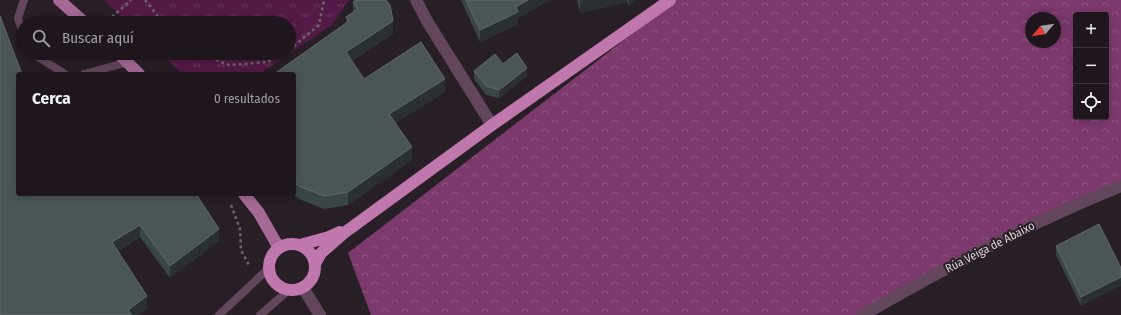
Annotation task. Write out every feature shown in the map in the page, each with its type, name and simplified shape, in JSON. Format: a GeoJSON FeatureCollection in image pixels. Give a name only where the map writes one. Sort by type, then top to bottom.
{"type":"FeatureCollection","features":[{"type":"Feature","properties":{"kind":"highway"},"geometry":{"type":"LineString","coordinates":[[315,264],[328,247],[357,224],[492,125],[670,0]]}},
{"type":"Feature","properties":{"kind":"highway"},"geometry":{"type":"LineString","coordinates":[[300,245],[310,252],[315,264],[314,275],[303,288],[289,290],[276,283],[271,276],[269,268],[274,253],[279,248],[289,244],[300,245],[329,237],[357,224]]}},
{"type":"Feature","properties":{"kind":"main road"},"geometry":{"type":"LineString","coordinates":[[60,0],[77,16]]}},
{"type":"Feature","properties":{"kind":"main road"},"geometry":{"type":"LineString","coordinates":[[128,62],[137,72]]}},
{"type":"Feature","properties":{"kind":"main road"},"geometry":{"type":"LineString","coordinates":[[246,196],[259,214],[279,248]]}},
{"type":"Feature","properties":{"kind":"street"},"geometry":{"type":"LineString","coordinates":[[416,0],[427,21],[492,125]]}},
{"type":"Feature","properties":{"kind":"street","name":"Rúa Veiga de Abaixo"},"geometry":{"type":"LineString","coordinates":[[863,315],[1009,237],[1089,199],[1121,186]]}},
{"type":"Feature","properties":{"kind":"street"},"geometry":{"type":"LineString","coordinates":[[303,288],[320,315]]}},
{"type":"Feature","properties":{"kind":"lane"},"geometry":{"type":"LineString","coordinates":[[19,16],[24,0]]}},
{"type":"Feature","properties":{"kind":"lane"},"geometry":{"type":"LineString","coordinates":[[43,60],[62,72]]}},
{"type":"Feature","properties":{"kind":"lane"},"geometry":{"type":"LineString","coordinates":[[91,72],[128,62]]}},
{"type":"Feature","properties":{"kind":"lane"},"geometry":{"type":"LineString","coordinates":[[219,315],[269,268]]}},
{"type":"Feature","properties":{"kind":"lane"},"geometry":{"type":"LineString","coordinates":[[260,315],[289,290]]}},
{"type":"Feature","properties":{"kind":"path"},"geometry":{"type":"LineString","coordinates":[[113,16],[131,0]]}},
{"type":"Feature","properties":{"kind":"path"},"geometry":{"type":"LineString","coordinates":[[145,0],[158,16]]}},
{"type":"Feature","properties":{"kind":"path"},"geometry":{"type":"LineString","coordinates":[[296,44],[319,25],[324,0]]}},
{"type":"Feature","properties":{"kind":"path"},"geometry":{"type":"LineString","coordinates":[[216,60],[229,65],[267,62],[271,60]]}},
{"type":"Feature","properties":{"kind":"path"},"geometry":{"type":"LineString","coordinates":[[228,200],[240,229],[241,250]]}},
{"type":"Feature","properties":{"kind":"green space"},"geometry":{"type":"Polygon","coordinates":[[[104,0],[349,0],[332,25],[296,49],[296,16],[121,16],[104,0]]]}},
{"type":"Feature","properties":{"kind":"green space"},"geometry":{"type":"Polygon","coordinates":[[[676,0],[1121,0],[1121,188],[1009,237],[863,315],[371,315],[348,253],[676,0]]]}},
{"type":"Feature","properties":{"kind":"green space"},"geometry":{"type":"Polygon","coordinates":[[[168,60],[280,60],[262,72],[181,72],[168,60]]]}},
{"type":"Feature","properties":{"kind":"building"},"geometry":{"type":"Polygon","coordinates":[[[356,0],[386,0],[390,5],[393,21],[346,52],[364,79],[421,42],[445,79],[389,114],[412,147],[348,192],[324,196],[296,184],[296,72],[277,72],[296,60],[296,58],[349,21],[346,17],[358,9],[353,2],[356,0]]]}},
{"type":"Feature","properties":{"kind":"building"},"geometry":{"type":"Polygon","coordinates":[[[466,0],[528,0],[516,7],[518,12],[480,30],[466,0]]]}},
{"type":"Feature","properties":{"kind":"building"},"geometry":{"type":"Polygon","coordinates":[[[0,16],[21,72],[16,72],[16,196],[197,196],[219,229],[170,266],[140,225],[112,242],[147,296],[128,310],[132,315],[0,315],[0,16]]]}},
{"type":"Feature","properties":{"kind":"building"},"geometry":{"type":"Polygon","coordinates":[[[517,53],[527,68],[499,90],[486,86],[474,71],[495,54],[503,64],[517,53]]]}},
{"type":"Feature","properties":{"kind":"building"},"geometry":{"type":"Polygon","coordinates":[[[1099,224],[1121,268],[1121,277],[1081,297],[1056,246],[1099,224]]]}}]}
